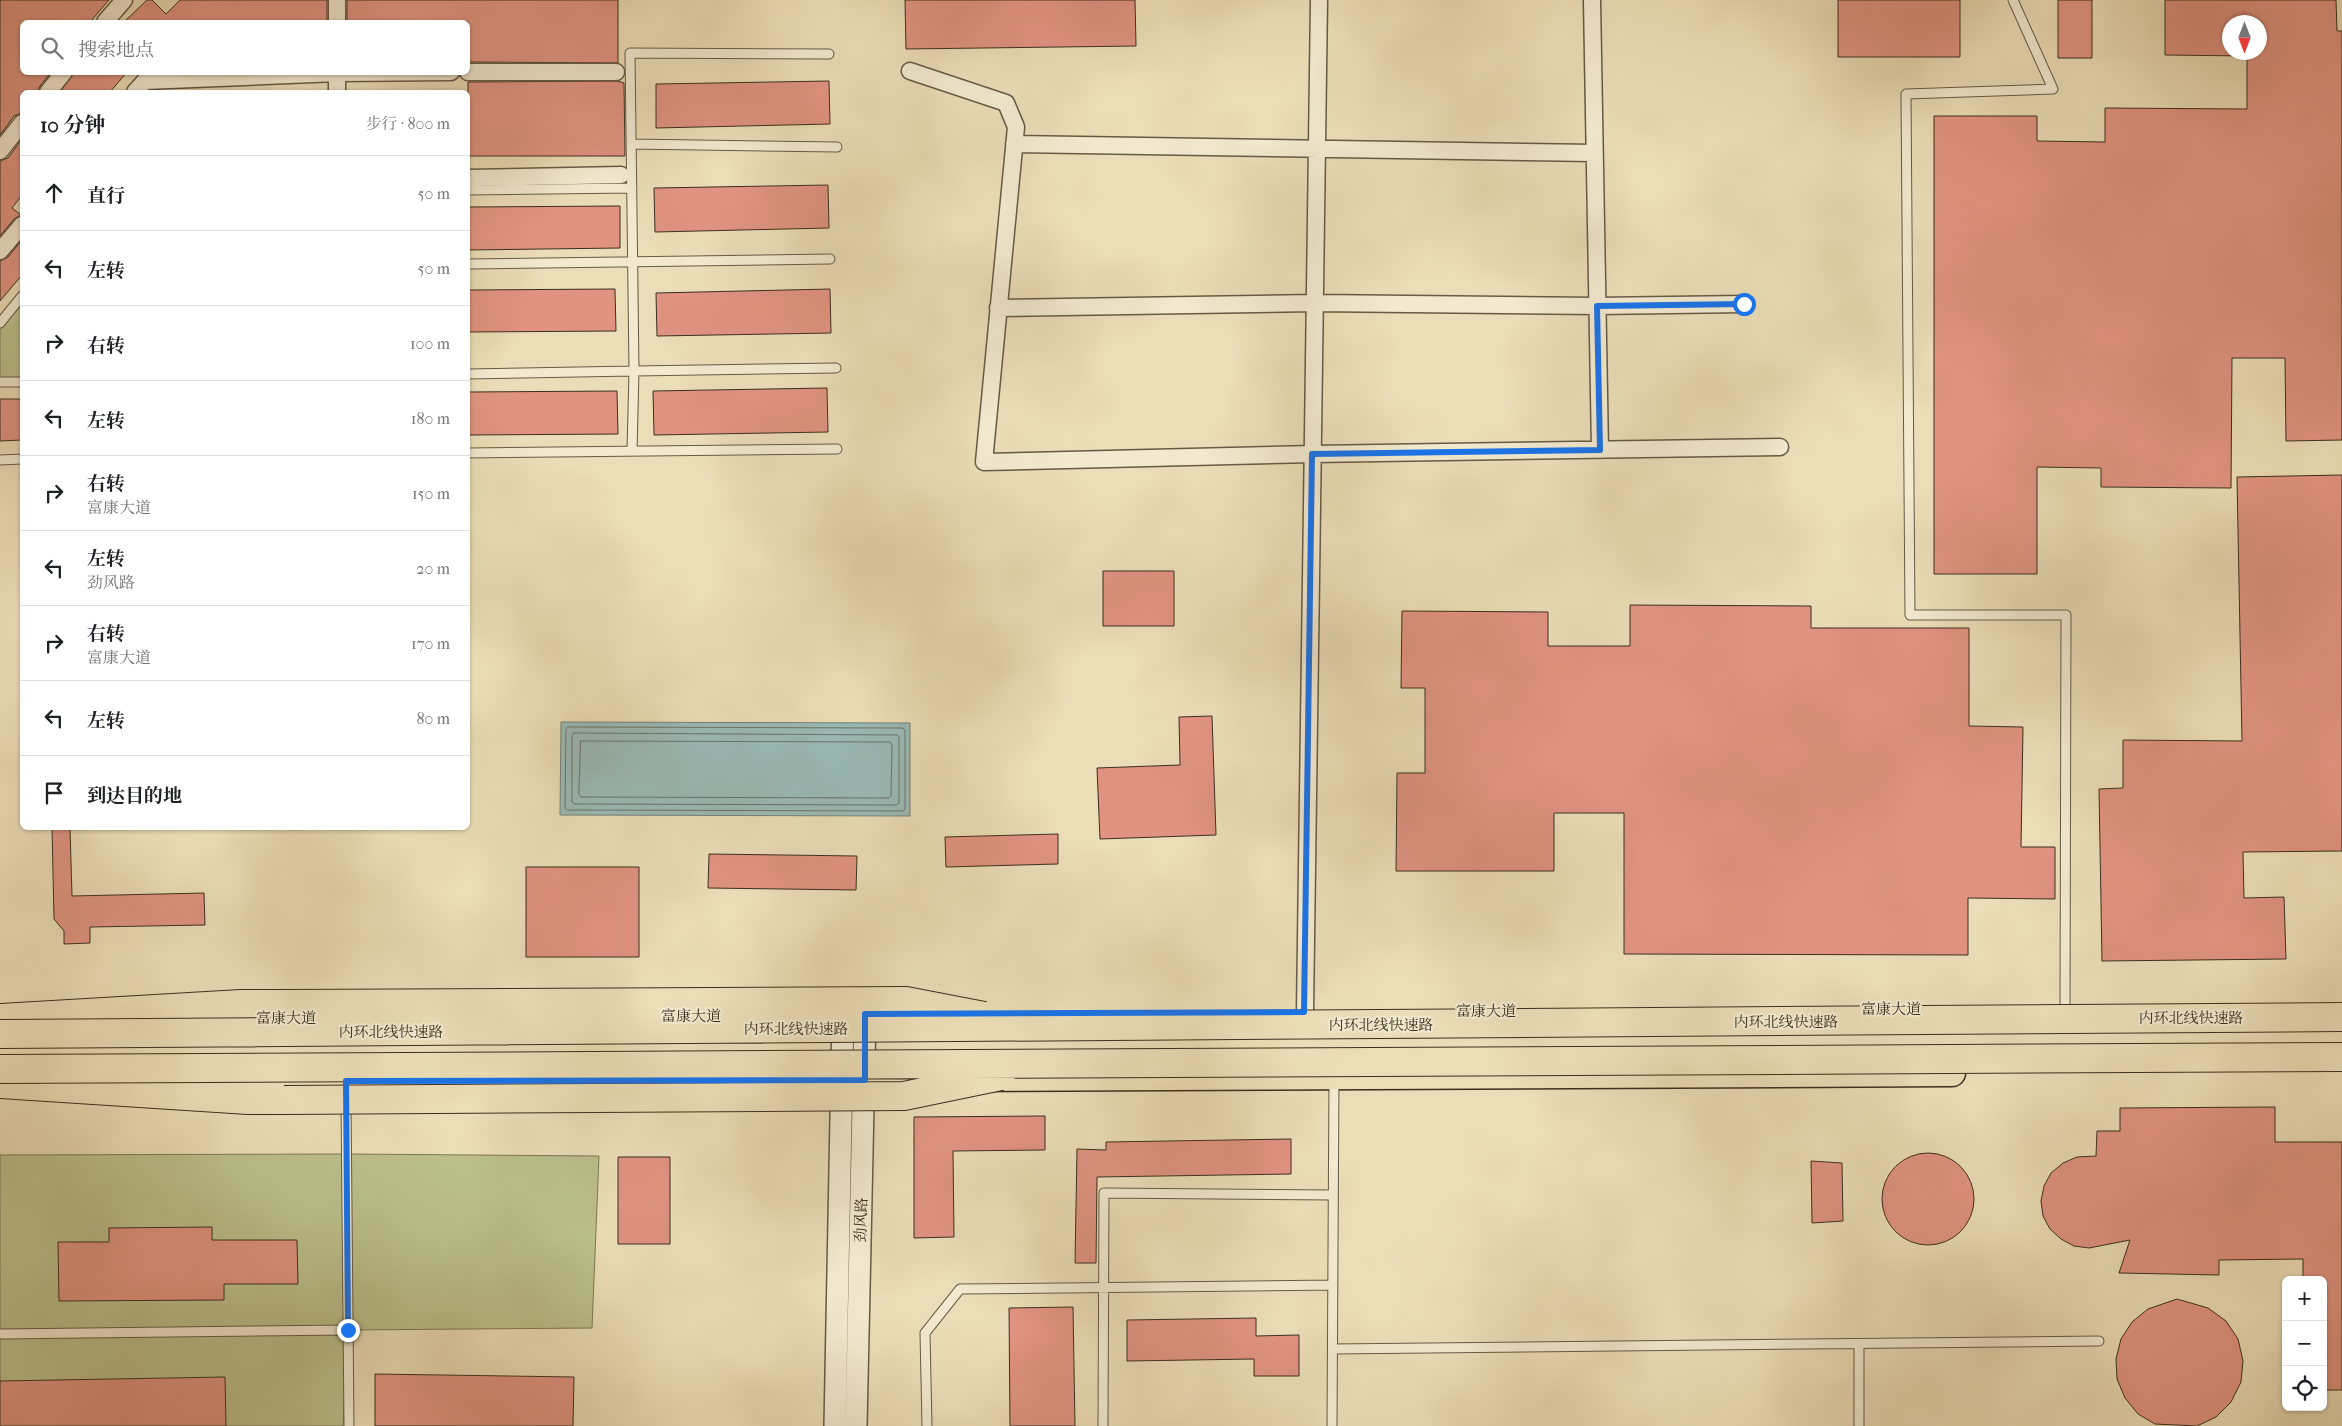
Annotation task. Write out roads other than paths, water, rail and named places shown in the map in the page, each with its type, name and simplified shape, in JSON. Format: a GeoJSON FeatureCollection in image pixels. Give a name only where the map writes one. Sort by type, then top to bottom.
{"type":"FeatureCollection","features":[{"type":"Feature","properties":{"kind":"highway"},"geometry":{"type":"LineString","coordinates":[[0,1018],[283,1004],[906,1001],[1005,1020],[1195,1026]]}},
{"type":"Feature","properties":{"kind":"highway","name":"内环北线快速路"},"geometry":{"type":"LineString","coordinates":[[0,1034],[2342,1017]]}},
{"type":"Feature","properties":{"kind":"highway"},"geometry":{"type":"LineString","coordinates":[[0,1069],[2342,1057]]}},
{"type":"Feature","properties":{"kind":"highway"},"geometry":{"type":"LineString","coordinates":[[0,1083],[248,1100],[904,1096],[1006,1075],[1192,1063]]}},
{"type":"Feature","properties":{"kind":"main road","name":"富康大道"},"geometry":{"type":"LineString","coordinates":[[0,1018],[2342,1006]]}},
{"type":"Feature","properties":{"kind":"main road"},"geometry":{"type":"LineString","coordinates":[[0,1083],[854,1080],[2342,1070]]}},
{"type":"Feature","properties":{"kind":"street"},"geometry":{"type":"LineString","coordinates":[[107,20],[124,0]]}},
{"type":"Feature","properties":{"kind":"street"},"geometry":{"type":"LineString","coordinates":[[337,0],[337,20]]}},
{"type":"Feature","properties":{"kind":"street"},"geometry":{"type":"LineString","coordinates":[[1304,1012],[1319,0]]}},
{"type":"Feature","properties":{"kind":"street"},"geometry":{"type":"LineString","coordinates":[[1592,0],[1600,450]]}},
{"type":"Feature","properties":{"kind":"street"},"geometry":{"type":"LineString","coordinates":[[910,71],[1006,103],[1016,127],[984,462],[1312,454],[1780,447]]}},
{"type":"Feature","properties":{"kind":"street"},"geometry":{"type":"LineString","coordinates":[[470,72],[616,72]]}},
{"type":"Feature","properties":{"kind":"street"},"geometry":{"type":"LineString","coordinates":[[50,90],[62,75]]}},
{"type":"Feature","properties":{"kind":"street"},"geometry":{"type":"LineString","coordinates":[[137,90],[144,81],[289,75]]}},
{"type":"Feature","properties":{"kind":"street"},"geometry":{"type":"LineString","coordinates":[[337,75],[337,90]]}},
{"type":"Feature","properties":{"kind":"street"},"geometry":{"type":"LineString","coordinates":[[0,151],[20,126]]}},
{"type":"Feature","properties":{"kind":"street"},"geometry":{"type":"LineString","coordinates":[[1014,144],[1317,147],[1594,153]]}},
{"type":"Feature","properties":{"kind":"street"},"geometry":{"type":"LineString","coordinates":[[470,178],[626,182]]}},
{"type":"Feature","properties":{"kind":"street"},"geometry":{"type":"LineString","coordinates":[[0,251],[20,226]]}},
{"type":"Feature","properties":{"kind":"street"},"geometry":{"type":"LineString","coordinates":[[998,308],[1314,303],[1597,306],[1744,304]]}},
{"type":"Feature","properties":{"kind":"street","name":"劲风路"},"geometry":{"type":"LineString","coordinates":[[854,1015],[856,1426]]}},
{"type":"Feature","properties":{"kind":"street","name":"劲风路"},"geometry":{"type":"LineString","coordinates":[[835,1426],[854,1080]]}},
{"type":"Feature","properties":{"kind":"lane"},"geometry":{"type":"LineString","coordinates":[[2014,0],[2053,89],[1906,94],[1910,615],[2066,615],[2065,1008]]}},
{"type":"Feature","properties":{"kind":"lane"},"geometry":{"type":"LineString","coordinates":[[632,451],[634,371],[632,261],[626,182],[631,144],[630,53],[829,54]]}},
{"type":"Feature","properties":{"kind":"lane"},"geometry":{"type":"LineString","coordinates":[[631,144],[837,147]]}},
{"type":"Feature","properties":{"kind":"lane"},"geometry":{"type":"LineString","coordinates":[[470,190],[626,182]]}},
{"type":"Feature","properties":{"kind":"lane"},"geometry":{"type":"LineString","coordinates":[[470,264],[830,258]]}},
{"type":"Feature","properties":{"kind":"lane"},"geometry":{"type":"LineString","coordinates":[[0,323],[20,298]]}},
{"type":"Feature","properties":{"kind":"lane"},"geometry":{"type":"LineString","coordinates":[[470,374],[836,368]]}},
{"type":"Feature","properties":{"kind":"lane"},"geometry":{"type":"LineString","coordinates":[[0,382],[20,382]]}},
{"type":"Feature","properties":{"kind":"lane"},"geometry":{"type":"LineString","coordinates":[[470,454],[837,449]]}},
{"type":"Feature","properties":{"kind":"lane"},"geometry":{"type":"LineString","coordinates":[[0,460],[20,459]]}},
{"type":"Feature","properties":{"kind":"lane"},"geometry":{"type":"LineString","coordinates":[[1332,1426],[1334,1077]]}},
{"type":"Feature","properties":{"kind":"lane"},"geometry":{"type":"LineString","coordinates":[[346,1081],[349,1426]]}},
{"type":"Feature","properties":{"kind":"lane"},"geometry":{"type":"LineString","coordinates":[[1103,1426],[1102,1288],[1104,1193],[1332,1195]]}},
{"type":"Feature","properties":{"kind":"lane"},"geometry":{"type":"LineString","coordinates":[[927,1426],[926,1333],[960,1289],[1333,1285]]}},
{"type":"Feature","properties":{"kind":"lane"},"geometry":{"type":"LineString","coordinates":[[0,1334],[348,1330]]}},
{"type":"Feature","properties":{"kind":"lane"},"geometry":{"type":"LineString","coordinates":[[1333,1349],[2100,1341]]}},
{"type":"Feature","properties":{"kind":"lane"},"geometry":{"type":"LineString","coordinates":[[1859,1426],[1860,1344]]}},
{"type":"Feature","properties":{"kind":"water"},"geometry":{"type":"Polygon","coordinates":[[[561,722],[910,723],[910,816],[560,815],[561,722]]]}}]}
